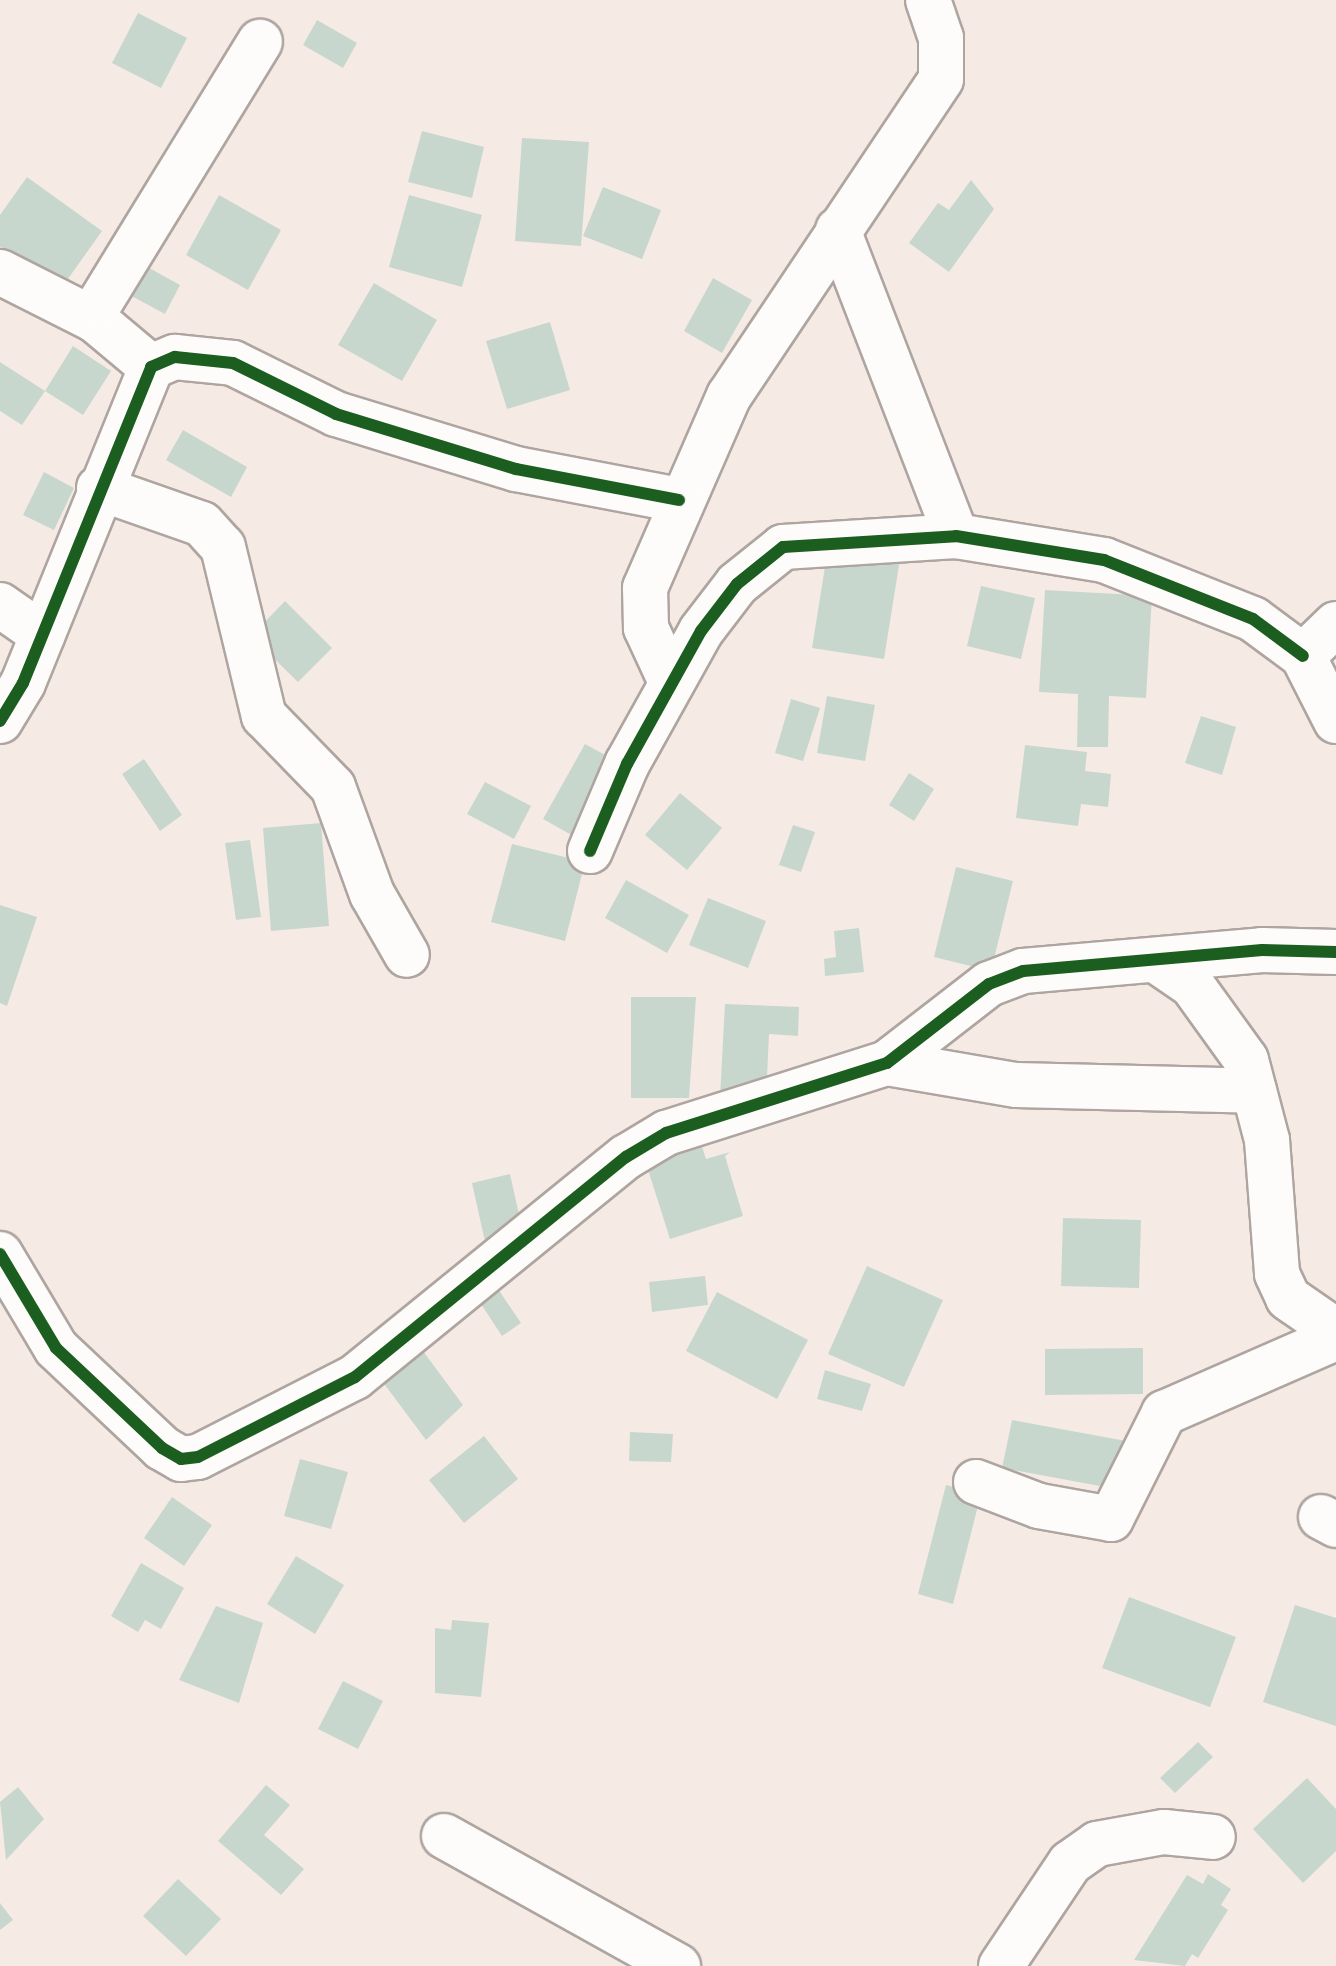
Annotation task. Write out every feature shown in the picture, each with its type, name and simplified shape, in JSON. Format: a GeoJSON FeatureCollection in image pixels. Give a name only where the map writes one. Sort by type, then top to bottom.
{"type":"FeatureCollection","features":[{"type":"Feature","properties":{"kind":"street"},"geometry":{"type":"LineString","coordinates":[[671,682],[646,628],[645,588],[679,500],[736,384],[941,79],[941,38],[928,0]]}},
{"type":"Feature","properties":{"kind":"street"},"geometry":{"type":"LineString","coordinates":[[95,320],[130,250],[260,42]]}},
{"type":"Feature","properties":{"kind":"street"},"geometry":{"type":"LineString","coordinates":[[838,230],[956,536]]}},
{"type":"Feature","properties":{"kind":"street"},"geometry":{"type":"LineString","coordinates":[[0,272],[95,320],[151,367]]}},
{"type":"Feature","properties":{"kind":"street"},"geometry":{"type":"LineString","coordinates":[[0,721],[43,635],[99,488],[151,367],[175,357],[233,363],[336,414],[455,452],[679,500]]}},
{"type":"Feature","properties":{"kind":"street"},"geometry":{"type":"LineString","coordinates":[[99,488],[202,524],[223,547],[264,716],[333,787],[372,894],[407,955]]}},
{"type":"Feature","properties":{"kind":"street"},"geometry":{"type":"LineString","coordinates":[[590,851],[671,682],[737,584],[783,547],[956,536],[1104,560],[1253,619],[1303,656],[1336,721]]}},
{"type":"Feature","properties":{"kind":"street"},"geometry":{"type":"LineString","coordinates":[[0,605],[43,635]]}},
{"type":"Feature","properties":{"kind":"street"},"geometry":{"type":"LineString","coordinates":[[1303,656],[1336,624]]}},
{"type":"Feature","properties":{"kind":"street"},"geometry":{"type":"LineString","coordinates":[[0,1254],[56,1348],[162,1448],[181,1459],[198,1457],[355,1377],[626,1157],[666,1133],[887,1063],[989,984],[1023,971],[1336,952]]}},
{"type":"Feature","properties":{"kind":"street"},"geometry":{"type":"LineString","coordinates":[[1157,961],[1215,1012],[1246,1060],[1267,1140],[1277,1274],[1288,1298],[1336,1331]]}},
{"type":"Feature","properties":{"kind":"street"},"geometry":{"type":"LineString","coordinates":[[887,1063],[1016,1085],[1254,1091]]}},
{"type":"Feature","properties":{"kind":"street"},"geometry":{"type":"LineString","coordinates":[[976,1482],[1039,1506],[1111,1519],[1164,1413],[1336,1338]]}},
{"type":"Feature","properties":{"kind":"street"},"geometry":{"type":"LineString","coordinates":[[1001,1966],[1070,1863],[1097,1844],[1164,1832],[1213,1837]]}},
{"type":"Feature","properties":{"kind":"street"},"geometry":{"type":"LineString","coordinates":[[444,1836],[678,1966]]}},
{"type":"Feature","properties":{"kind":"building"},"geometry":{"type":"Polygon","coordinates":[[[138,13],[187,38],[161,88],[112,63],[138,13]]]}},
{"type":"Feature","properties":{"kind":"building"},"geometry":{"type":"Polygon","coordinates":[[[317,20],[357,43],[343,68],[303,45],[317,20]]]}},
{"type":"Feature","properties":{"kind":"building"},"geometry":{"type":"Polygon","coordinates":[[[422,131],[484,147],[472,198],[408,182],[422,131]]]}},
{"type":"Feature","properties":{"kind":"building"},"geometry":{"type":"Polygon","coordinates":[[[522,138],[589,142],[581,246],[515,241],[522,138]]]}},
{"type":"Feature","properties":{"kind":"building"},"geometry":{"type":"Polygon","coordinates":[[[27,177],[102,231],[60,290],[0,247],[0,215],[27,177]]]}},
{"type":"Feature","properties":{"kind":"building"},"geometry":{"type":"Polygon","coordinates":[[[971,180],[994,209],[949,272],[909,243],[938,203],[949,210],[971,180]]]}},
{"type":"Feature","properties":{"kind":"building"},"geometry":{"type":"Polygon","coordinates":[[[603,187],[661,210],[642,259],[583,236],[603,187]]]}},
{"type":"Feature","properties":{"kind":"building"},"geometry":{"type":"Polygon","coordinates":[[[219,195],[281,230],[248,290],[186,255],[219,195]]]}},
{"type":"Feature","properties":{"kind":"building"},"geometry":{"type":"Polygon","coordinates":[[[409,195],[482,215],[462,287],[389,267],[409,195]]]}},
{"type":"Feature","properties":{"kind":"building"},"geometry":{"type":"Polygon","coordinates":[[[142,264],[180,285],[165,314],[126,293],[142,264]]]}},
{"type":"Feature","properties":{"kind":"building"},"geometry":{"type":"Polygon","coordinates":[[[713,278],[752,300],[722,353],[684,331],[713,278]]]}},
{"type":"Feature","properties":{"kind":"building"},"geometry":{"type":"Polygon","coordinates":[[[374,283],[437,320],[402,381],[338,345],[374,283]]]}},
{"type":"Feature","properties":{"kind":"building"},"geometry":{"type":"Polygon","coordinates":[[[550,322],[570,390],[507,409],[486,341],[550,322]]]}},
{"type":"Feature","properties":{"kind":"building"},"geometry":{"type":"Polygon","coordinates":[[[73,346],[111,371],[83,415],[45,391],[73,346]]]}},
{"type":"Feature","properties":{"kind":"building"},"geometry":{"type":"Polygon","coordinates":[[[0,362],[45,391],[22,425],[0,411],[0,362]]]}},
{"type":"Feature","properties":{"kind":"building"},"geometry":{"type":"Polygon","coordinates":[[[183,430],[247,467],[231,497],[166,460],[183,430]]]}},
{"type":"Feature","properties":{"kind":"building"},"geometry":{"type":"Polygon","coordinates":[[[44,472],[74,488],[54,530],[23,515],[44,472]]]}},
{"type":"Feature","properties":{"kind":"building"},"geometry":{"type":"Polygon","coordinates":[[[828,548],[900,559],[884,659],[812,648],[828,548]]]}},
{"type":"Feature","properties":{"kind":"building"},"geometry":{"type":"Polygon","coordinates":[[[981,586],[1035,598],[1021,659],[967,646],[981,586]]]}},
{"type":"Feature","properties":{"kind":"building"},"geometry":{"type":"Polygon","coordinates":[[[1045,590],[1152,596],[1146,698],[1109,696],[1108,747],[1077,747],[1078,694],[1039,692],[1045,590]]]}},
{"type":"Feature","properties":{"kind":"building"},"geometry":{"type":"Polygon","coordinates":[[[285,601],[332,648],[298,682],[251,636],[285,601]]]}},
{"type":"Feature","properties":{"kind":"building"},"geometry":{"type":"Polygon","coordinates":[[[827,696],[875,705],[865,761],[817,753],[827,696]]]}},
{"type":"Feature","properties":{"kind":"building"},"geometry":{"type":"Polygon","coordinates":[[[791,699],[820,708],[803,761],[775,753],[791,699]]]}},
{"type":"Feature","properties":{"kind":"building"},"geometry":{"type":"Polygon","coordinates":[[[1201,716],[1236,727],[1222,775],[1185,763],[1201,716]]]}},
{"type":"Feature","properties":{"kind":"building"},"geometry":{"type":"Polygon","coordinates":[[[585,744],[618,762],[575,837],[543,819],[585,744]]]}},
{"type":"Feature","properties":{"kind":"building"},"geometry":{"type":"Polygon","coordinates":[[[1025,745],[1087,752],[1085,771],[1111,774],[1108,807],[1081,804],[1078,826],[1016,818],[1025,745]]]}},
{"type":"Feature","properties":{"kind":"building"},"geometry":{"type":"Polygon","coordinates":[[[144,759],[182,815],[160,831],[122,774],[144,759]]]}},
{"type":"Feature","properties":{"kind":"building"},"geometry":{"type":"Polygon","coordinates":[[[909,773],[934,789],[914,821],[889,805],[909,773]]]}},
{"type":"Feature","properties":{"kind":"building"},"geometry":{"type":"Polygon","coordinates":[[[485,782],[531,806],[514,839],[467,814],[485,782]]]}},
{"type":"Feature","properties":{"kind":"building"},"geometry":{"type":"Polygon","coordinates":[[[680,793],[722,828],[687,870],[645,835],[680,793]]]}},
{"type":"Feature","properties":{"kind":"building"},"geometry":{"type":"Polygon","coordinates":[[[321,823],[329,926],[271,931],[263,828],[321,823]]]}},
{"type":"Feature","properties":{"kind":"building"},"geometry":{"type":"Polygon","coordinates":[[[793,825],[815,832],[801,872],[779,865],[793,825]]]}},
{"type":"Feature","properties":{"kind":"building"},"geometry":{"type":"Polygon","coordinates":[[[250,840],[261,917],[236,920],[225,843],[250,840]]]}},
{"type":"Feature","properties":{"kind":"building"},"geometry":{"type":"Polygon","coordinates":[[[512,844],[585,862],[565,941],[491,922],[512,844]]]}},
{"type":"Feature","properties":{"kind":"building"},"geometry":{"type":"Polygon","coordinates":[[[956,867],[1013,881],[991,971],[934,957],[956,867]]]}},
{"type":"Feature","properties":{"kind":"building"},"geometry":{"type":"Polygon","coordinates":[[[626,880],[689,915],[667,953],[605,918],[626,880]]]}},
{"type":"Feature","properties":{"kind":"building"},"geometry":{"type":"Polygon","coordinates":[[[708,898],[766,921],[748,968],[689,945],[708,898]]]}},
{"type":"Feature","properties":{"kind":"building"},"geometry":{"type":"Polygon","coordinates":[[[0,905],[37,917],[7,1006],[0,1003],[0,905]]]}},
{"type":"Feature","properties":{"kind":"building"},"geometry":{"type":"Polygon","coordinates":[[[859,928],[864,972],[825,976],[824,959],[836,957],[834,931],[859,928]]]}},
{"type":"Feature","properties":{"kind":"building"},"geometry":{"type":"Polygon","coordinates":[[[631,997],[696,997],[689,1098],[631,1098],[631,997]]]}},
{"type":"Feature","properties":{"kind":"building"},"geometry":{"type":"Polygon","coordinates":[[[725,1004],[799,1007],[798,1036],[769,1034],[766,1100],[720,1097],[725,1004]]]}},
{"type":"Feature","properties":{"kind":"building"},"geometry":{"type":"Polygon","coordinates":[[[700,1140],[706,1159],[730,1152],[725,1156],[743,1216],[670,1239],[644,1157],[700,1140]]]}},
{"type":"Feature","properties":{"kind":"building"},"geometry":{"type":"Polygon","coordinates":[[[510,1174],[524,1237],[486,1246],[472,1183],[510,1174]]]}},
{"type":"Feature","properties":{"kind":"building"},"geometry":{"type":"Polygon","coordinates":[[[1063,1218],[1141,1220],[1139,1288],[1061,1286],[1063,1218]]]}},
{"type":"Feature","properties":{"kind":"building"},"geometry":{"type":"Polygon","coordinates":[[[867,1266],[943,1300],[904,1387],[828,1354],[867,1266]]]}},
{"type":"Feature","properties":{"kind":"building"},"geometry":{"type":"Polygon","coordinates":[[[705,1276],[708,1305],[652,1312],[649,1282],[705,1276]]]}},
{"type":"Feature","properties":{"kind":"building"},"geometry":{"type":"Polygon","coordinates":[[[498,1289],[521,1323],[502,1336],[479,1301],[498,1289]]]}},
{"type":"Feature","properties":{"kind":"building"},"geometry":{"type":"Polygon","coordinates":[[[717,1292],[808,1340],[777,1399],[686,1351],[717,1292]]]}},
{"type":"Feature","properties":{"kind":"building"},"geometry":{"type":"Polygon","coordinates":[[[420,1347],[463,1405],[426,1440],[379,1377],[420,1347]]]}},
{"type":"Feature","properties":{"kind":"building"},"geometry":{"type":"Polygon","coordinates":[[[1143,1348],[1143,1394],[1045,1395],[1045,1349],[1143,1348]]]}},
{"type":"Feature","properties":{"kind":"building"},"geometry":{"type":"Polygon","coordinates":[[[825,1370],[871,1384],[862,1411],[817,1399],[825,1370]]]}},
{"type":"Feature","properties":{"kind":"building"},"geometry":{"type":"Polygon","coordinates":[[[1012,1420],[1126,1441],[1116,1489],[1002,1468],[1012,1420]]]}},
{"type":"Feature","properties":{"kind":"building"},"geometry":{"type":"Polygon","coordinates":[[[630,1432],[673,1434],[671,1462],[629,1461],[630,1432]]]}},
{"type":"Feature","properties":{"kind":"building"},"geometry":{"type":"Polygon","coordinates":[[[484,1436],[518,1479],[464,1523],[429,1480],[484,1436]]]}},
{"type":"Feature","properties":{"kind":"building"},"geometry":{"type":"Polygon","coordinates":[[[300,1459],[348,1472],[331,1529],[284,1516],[300,1459]]]}},
{"type":"Feature","properties":{"kind":"building"},"geometry":{"type":"Polygon","coordinates":[[[946,1485],[981,1494],[953,1604],[918,1594],[946,1485]]]}},
{"type":"Feature","properties":{"kind":"building"},"geometry":{"type":"Polygon","coordinates":[[[172,1497],[212,1525],[184,1566],[144,1538],[172,1497]]]}},
{"type":"Feature","properties":{"kind":"building"},"geometry":{"type":"Polygon","coordinates":[[[296,1556],[344,1585],[315,1634],[267,1604],[296,1556]]]}},
{"type":"Feature","properties":{"kind":"building"},"geometry":{"type":"Polygon","coordinates":[[[141,1563],[184,1588],[161,1629],[145,1620],[138,1632],[111,1616],[141,1563]]]}},
{"type":"Feature","properties":{"kind":"building"},"geometry":{"type":"Polygon","coordinates":[[[1129,1597],[1236,1637],[1210,1707],[1102,1668],[1129,1597]]]}},
{"type":"Feature","properties":{"kind":"building"},"geometry":{"type":"Polygon","coordinates":[[[1295,1605],[1336,1618],[1336,1726],[1263,1702],[1295,1605]]]}},
{"type":"Feature","properties":{"kind":"building"},"geometry":{"type":"Polygon","coordinates":[[[216,1606],[263,1623],[239,1703],[179,1680],[216,1606]]]}},
{"type":"Feature","properties":{"kind":"building"},"geometry":{"type":"Polygon","coordinates":[[[452,1620],[489,1623],[481,1697],[435,1693],[435,1628],[451,1630],[452,1620]]]}},
{"type":"Feature","properties":{"kind":"building"},"geometry":{"type":"Polygon","coordinates":[[[343,1681],[383,1701],[358,1749],[318,1729],[343,1681]]]}},
{"type":"Feature","properties":{"kind":"building"},"geometry":{"type":"Polygon","coordinates":[[[1198,1742],[1213,1757],[1175,1793],[1160,1778],[1198,1742]]]}},
{"type":"Feature","properties":{"kind":"building"},"geometry":{"type":"Polygon","coordinates":[[[1307,1778],[1336,1809],[1336,1851],[1303,1883],[1253,1829],[1307,1778]]]}},
{"type":"Feature","properties":{"kind":"building"},"geometry":{"type":"Polygon","coordinates":[[[266,1785],[290,1805],[264,1835],[304,1869],[281,1895],[218,1841],[266,1785]]]}},
{"type":"Feature","properties":{"kind":"building"},"geometry":{"type":"Polygon","coordinates":[[[18,1787],[44,1819],[6,1860],[0,1802],[18,1787]]]}},
{"type":"Feature","properties":{"kind":"building"},"geometry":{"type":"Polygon","coordinates":[[[1208,1874],[1231,1889],[1221,1905],[1228,1910],[1198,1958],[1192,1954],[1185,1966],[1134,1960],[1187,1875],[1203,1884],[1208,1874]]]}},
{"type":"Feature","properties":{"kind":"building"},"geometry":{"type":"Polygon","coordinates":[[[178,1879],[221,1919],[186,1956],[143,1916],[178,1879]]]}},
{"type":"Feature","properties":{"kind":"building"},"geometry":{"type":"Polygon","coordinates":[[[0,1903],[13,1920],[0,1930],[0,1903]]]}},
{"type":"Feature","properties":{"kind":"cycle path"},"geometry":{"type":"LineString","coordinates":[[0,721],[23,683],[151,367],[175,357],[233,363],[336,414],[516,469],[679,500]]}},
{"type":"Feature","properties":{"kind":"cycle path"},"geometry":{"type":"LineString","coordinates":[[590,851],[627,764],[701,631],[737,584],[783,547],[956,536],[1104,560],[1253,619],[1303,656]]}},
{"type":"Feature","properties":{"kind":"cycle path"},"geometry":{"type":"LineString","coordinates":[[0,1254],[56,1348],[162,1448],[181,1459],[198,1457],[355,1377],[626,1157],[666,1133],[887,1063],[989,984],[1023,971],[1262,950],[1336,952]]}}]}
